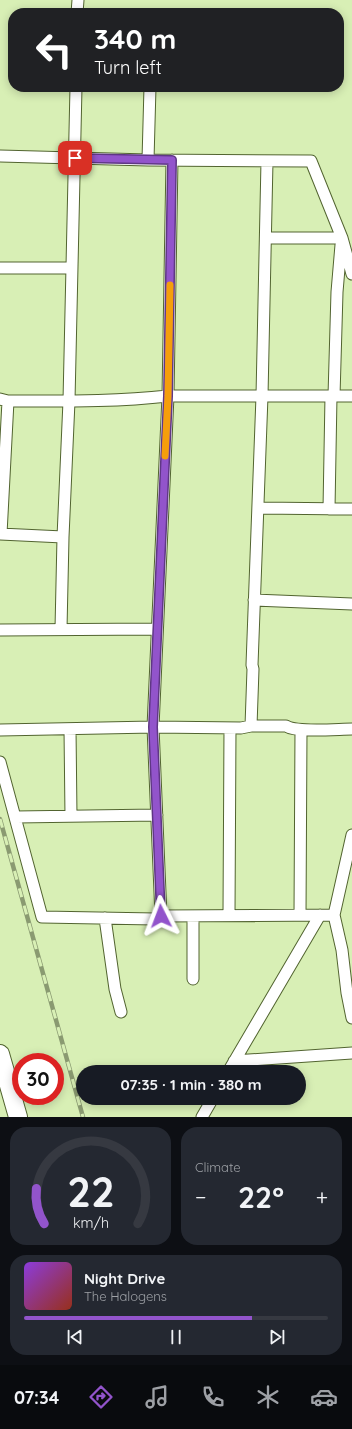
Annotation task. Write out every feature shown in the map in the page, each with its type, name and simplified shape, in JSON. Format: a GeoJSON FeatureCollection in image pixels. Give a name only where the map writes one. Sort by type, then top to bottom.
{"type":"FeatureCollection","features":[{"type":"Feature","properties":{"kind":"main road"},"geometry":{"type":"LineString","coordinates":[[0,1054],[18,1117]]}},
{"type":"Feature","properties":{"kind":"street"},"geometry":{"type":"LineString","coordinates":[[61,629],[63,537],[69,401],[76,92]]}},
{"type":"Feature","properties":{"kind":"street"},"geometry":{"type":"LineString","coordinates":[[148,160],[150,92]]}},
{"type":"Feature","properties":{"kind":"street"},"geometry":{"type":"LineString","coordinates":[[0,156],[148,160],[311,161],[342,238],[352,274]]}},
{"type":"Feature","properties":{"kind":"street"},"geometry":{"type":"LineString","coordinates":[[161,916],[153,727],[168,396],[172,160]]}},
{"type":"Feature","properties":{"kind":"street"},"geometry":{"type":"LineString","coordinates":[[251,726],[254,600],[259,508],[267,161]]}},
{"type":"Feature","properties":{"kind":"street"},"geometry":{"type":"LineString","coordinates":[[266,238],[342,238]]}},
{"type":"Feature","properties":{"kind":"street"},"geometry":{"type":"LineString","coordinates":[[329,509],[337,292],[342,238]]}},
{"type":"Feature","properties":{"kind":"street"},"geometry":{"type":"LineString","coordinates":[[0,268],[71,268]]}},
{"type":"Feature","properties":{"kind":"street"},"geometry":{"type":"LineString","coordinates":[[63,537],[0,534],[4,400],[69,401],[140,399],[168,396],[352,396]]}},
{"type":"Feature","properties":{"kind":"street"},"geometry":{"type":"LineString","coordinates":[[259,508],[352,508]]}},
{"type":"Feature","properties":{"kind":"street"},"geometry":{"type":"LineString","coordinates":[[254,600],[352,604]]}},
{"type":"Feature","properties":{"kind":"street"},"geometry":{"type":"LineString","coordinates":[[0,630],[157,629]]}},
{"type":"Feature","properties":{"kind":"street"},"geometry":{"type":"LineString","coordinates":[[0,730],[153,727],[241,728],[251,726],[286,726],[290,729],[301,730],[352,729]]}},
{"type":"Feature","properties":{"kind":"street"},"geometry":{"type":"LineString","coordinates":[[229,915],[230,728]]}},
{"type":"Feature","properties":{"kind":"street"},"geometry":{"type":"LineString","coordinates":[[70,729],[71,816]]}},
{"type":"Feature","properties":{"kind":"street"},"geometry":{"type":"LineString","coordinates":[[300,916],[301,730]]}},
{"type":"Feature","properties":{"kind":"street"},"geometry":{"type":"LineString","coordinates":[[0,762],[42,917],[156,919],[161,916],[334,915]]}},
{"type":"Feature","properties":{"kind":"street"},"geometry":{"type":"LineString","coordinates":[[16,817],[157,815]]}},
{"type":"Feature","properties":{"kind":"street"},"geometry":{"type":"LineString","coordinates":[[352,835],[334,915],[342,950],[347,993],[352,1018]]}},
{"type":"Feature","properties":{"kind":"street"},"geometry":{"type":"LineString","coordinates":[[232,1065],[320,915]]}},
{"type":"Feature","properties":{"kind":"street"},"geometry":{"type":"LineString","coordinates":[[192,979],[193,916]]}},
{"type":"Feature","properties":{"kind":"street"},"geometry":{"type":"LineString","coordinates":[[106,918],[115,989],[121,1012]]}},
{"type":"Feature","properties":{"kind":"street"},"geometry":{"type":"LineString","coordinates":[[234,1061],[352,1053]]}},
{"type":"Feature","properties":{"kind":"street"},"geometry":{"type":"LineString","coordinates":[[202,1117],[209,1105]]}},
{"type":"Feature","properties":{"kind":"railway"},"geometry":{"type":"LineString","coordinates":[[0,819],[83,1117]]}},
{"type":"Feature","properties":{"kind":"slow traffic"},"geometry":{"type":"LineString","coordinates":[[165,456],[168,396],[170,285]]}},
{"type":"Feature","properties":{"kind":"route"},"geometry":{"type":"LineString","coordinates":[[75,158],[172,160],[168,396],[153,727],[161,916]]}}]}
